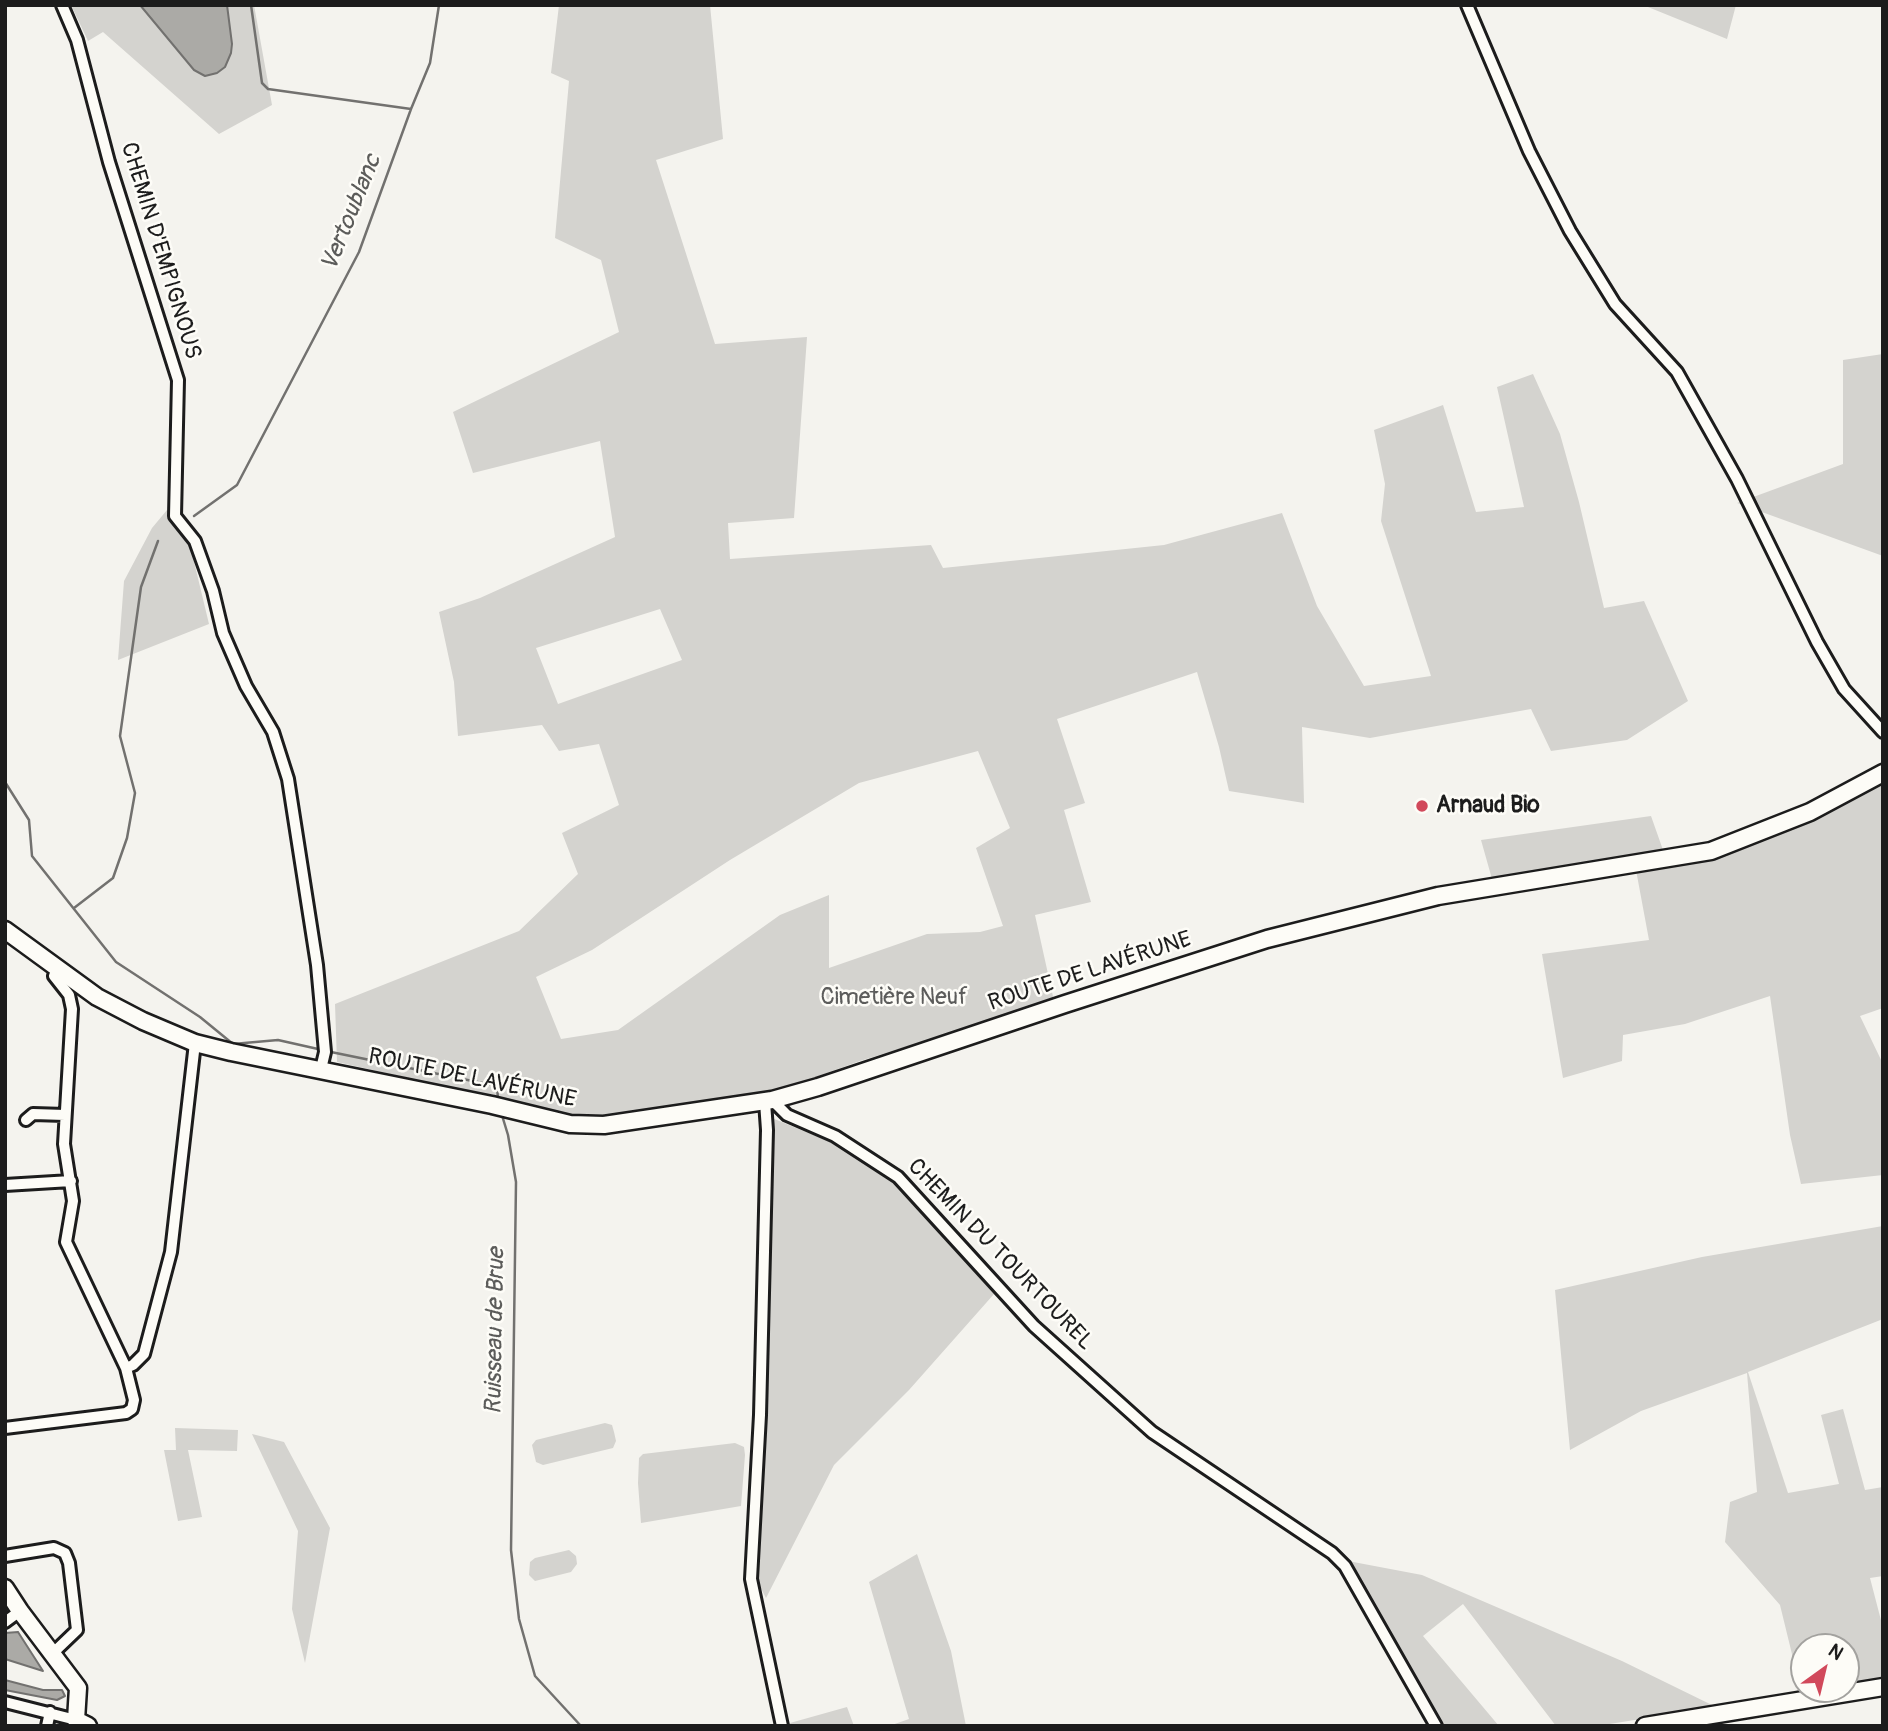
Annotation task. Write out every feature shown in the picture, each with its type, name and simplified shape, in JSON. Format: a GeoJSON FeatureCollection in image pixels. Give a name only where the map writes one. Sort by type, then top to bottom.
{"type":"FeatureCollection","features":[{"type":"Feature","properties":{"kind":"street","name":"CHEMIN D'EMPIGNOUS"},"geometry":{"type":"LineString","coordinates":[[62,5],[77,40],[109,162],[178,380],[175,516],[195,541],[213,591],[223,633],[246,686],[273,732],[288,779],[317,964],[325,1052],[321,1069]]}},
{"type":"Feature","properties":{"kind":"street"},"geometry":{"type":"LineString","coordinates":[[1467,5],[1530,151],[1570,231],[1615,304],[1677,372],[1737,480],[1837,678],[1844,690],[1883,732]]}},
{"type":"Feature","properties":{"kind":"street","name":"ROUTE DE LAVÉRUNE"},"geometry":{"type":"LineString","coordinates":[[5,930],[97,997],[143,1021],[195,1043],[492,1105],[570,1124],[615,1124],[687,1111],[769,1101],[1267,939],[1438,896],[1711,851],[1810,812],[1883,773]]}},
{"type":"Feature","properties":{"kind":"street"},"geometry":{"type":"LineString","coordinates":[[5,1428],[126,1413],[132,1409],[134,1400],[126,1368],[66,1242],[73,1201],[64,1144],[72,1009],[69,995],[54,976],[57,968]]}},
{"type":"Feature","properties":{"kind":"street"},"geometry":{"type":"LineString","coordinates":[[126,1368],[144,1354],[171,1252],[195,1043]]}},
{"type":"Feature","properties":{"kind":"street"},"geometry":{"type":"LineString","coordinates":[[769,1101],[760,1415],[751,1579],[782,1726]]}},
{"type":"Feature","properties":{"kind":"street","name":"CHEMIN DU TOURTOUREL"},"geometry":{"type":"LineString","coordinates":[[769,1101],[787,1115],[835,1136],[898,1177],[1034,1326],[1152,1432],[1332,1553],[1345,1566],[1436,1726]]}},
{"type":"Feature","properties":{"kind":"street"},"geometry":{"type":"LineString","coordinates":[[26,1120],[33,1114],[65,1115]]}},
{"type":"Feature","properties":{"kind":"street"},"geometry":{"type":"LineString","coordinates":[[5,1185],[71,1181]]}},
{"type":"Feature","properties":{"kind":"street"},"geometry":{"type":"LineString","coordinates":[[5,1556],[54,1548],[65,1553],[69,1563],[77,1630],[72,1638],[52,1654]]}},
{"type":"Feature","properties":{"kind":"street"},"geometry":{"type":"LineString","coordinates":[[5,1588],[78,1688],[82,1723],[50,1712],[5,1702]]}},
{"type":"Feature","properties":{"kind":"street"},"geometry":{"type":"LineString","coordinates":[[5,1622],[20,1611]]}},
{"type":"Feature","properties":{"kind":"street"},"geometry":{"type":"LineString","coordinates":[[1645,1726],[1883,1687]]}},
{"type":"Feature","properties":{"kind":"street"},"geometry":{"type":"LineString","coordinates":[[47,1726],[50,1712]]}},
{"type":"Feature","properties":{"kind":"green space"},"geometry":{"type":"Polygon","coordinates":[[[71,5],[254,5],[272,105],[219,134],[103,32],[88,41],[71,5]]]}},
{"type":"Feature","properties":{"kind":"green space","name":"Cimetière Neuf"},"geometry":{"type":"Polygon","coordinates":[[[559,5],[710,5],[723,139],[656,160],[715,344],[807,337],[794,518],[728,523],[730,559],[931,545],[943,568],[1164,545],[1282,513],[1317,606],[1364,686],[1431,676],[1381,521],[1385,484],[1374,430],[1443,405],[1476,512],[1524,507],[1497,387],[1533,374],[1560,434],[1604,608],[1644,601],[1688,701],[1627,740],[1551,751],[1531,709],[1370,738],[1302,727],[1304,803],[1229,791],[1197,672],[1057,719],[1085,803],[1064,810],[1091,902],[1035,915],[1054,1001],[860,1061],[785,1088],[599,1121],[572,1118],[515,1102],[337,1062],[335,1004],[519,931],[578,874],[562,833],[619,805],[599,744],[559,751],[542,725],[458,736],[454,682],[439,612],[480,598],[615,537],[600,441],[473,473],[453,412],[619,332],[601,260],[555,238],[569,81],[551,73],[559,5]],[[660,609],[536,648],[558,704],[682,660],[660,609]],[[978,751],[859,783],[730,860],[592,950],[536,977],[561,1039],[618,1030],[780,915],[829,895],[829,968],[927,934],[980,932],[1003,926],[976,848],[1010,828],[978,751]]]}},
{"type":"Feature","properties":{"kind":"green space"},"geometry":{"type":"Polygon","coordinates":[[[1643,5],[1736,5],[1727,39],[1643,5]]]}},
{"type":"Feature","properties":{"kind":"green space"},"geometry":{"type":"Polygon","coordinates":[[[1883,354],[1883,556],[1737,503],[1843,464],[1843,360],[1883,354]]]}},
{"type":"Feature","properties":{"kind":"green space"},"geometry":{"type":"Polygon","coordinates":[[[167,510],[190,545],[209,624],[118,660],[124,581],[152,528],[167,510]]]}},
{"type":"Feature","properties":{"kind":"green space"},"geometry":{"type":"Polygon","coordinates":[[[1883,783],[1883,1008],[1860,1016],[1883,1064],[1883,1175],[1801,1184],[1790,1135],[1770,996],[1685,1024],[1623,1035],[1622,1061],[1563,1078],[1542,954],[1649,940],[1636,870],[1730,853],[1834,810],[1883,783]]]}},
{"type":"Feature","properties":{"kind":"green space"},"geometry":{"type":"Polygon","coordinates":[[[1651,816],[1663,850],[1492,879],[1481,840],[1651,816]]]}},
{"type":"Feature","properties":{"kind":"green space"},"geometry":{"type":"Polygon","coordinates":[[[772,1118],[833,1143],[896,1183],[994,1294],[909,1390],[834,1465],[766,1598],[755,1577],[766,1428],[772,1118]]]}},
{"type":"Feature","properties":{"kind":"green space"},"geometry":{"type":"Polygon","coordinates":[[[1883,1226],[1883,1319],[1748,1372],[1788,1493],[1839,1484],[1821,1415],[1843,1409],[1865,1490],[1883,1487],[1883,1576],[1870,1578],[1883,1628],[1883,1679],[1860,1682],[1860,1633],[1790,1633],[1790,1646],[1780,1605],[1725,1542],[1730,1502],[1757,1492],[1747,1373],[1641,1411],[1570,1450],[1555,1290],[1702,1257],[1883,1226]]]}},
{"type":"Feature","properties":{"kind":"green space"},"geometry":{"type":"Polygon","coordinates":[[[605,1423],[612,1425],[616,1441],[613,1448],[543,1465],[536,1462],[532,1445],[536,1440],[605,1423]]]}},
{"type":"Feature","properties":{"kind":"green space"},"geometry":{"type":"Polygon","coordinates":[[[175,1428],[238,1430],[237,1451],[188,1450],[202,1517],[178,1521],[164,1450],[176,1450],[175,1428]]]}},
{"type":"Feature","properties":{"kind":"green space"},"geometry":{"type":"Polygon","coordinates":[[[252,1434],[284,1442],[330,1528],[305,1663],[292,1609],[298,1531],[252,1434]]]}},
{"type":"Feature","properties":{"kind":"green space"},"geometry":{"type":"Polygon","coordinates":[[[735,1443],[744,1447],[745,1455],[741,1506],[641,1523],[638,1483],[639,1458],[643,1454],[735,1443]]]}},
{"type":"Feature","properties":{"kind":"green space"},"geometry":{"type":"Polygon","coordinates":[[[569,1550],[576,1556],[577,1564],[571,1572],[535,1581],[529,1575],[530,1562],[535,1558],[569,1550]]]}},
{"type":"Feature","properties":{"kind":"green space"},"geometry":{"type":"Polygon","coordinates":[[[917,1554],[951,1651],[966,1726],[889,1726],[909,1719],[869,1582],[917,1554]]]}},
{"type":"Feature","properties":{"kind":"green space"},"geometry":{"type":"Polygon","coordinates":[[[1348,1561],[1422,1575],[1622,1661],[1716,1707],[1597,1726],[1556,1726],[1463,1604],[1423,1636],[1499,1726],[1442,1726],[1348,1561]]]}},
{"type":"Feature","properties":{"kind":"green space"},"geometry":{"type":"Polygon","coordinates":[[[847,1707],[854,1726],[791,1726],[790,1723],[847,1707]]]}},
{"type":"Feature","properties":{"kind":"shaded area"},"geometry":{"type":"Polygon","coordinates":[[[140,5],[227,5],[232,44],[225,67],[217,73],[205,76],[194,70],[140,5]]]}},
{"type":"Feature","properties":{"kind":"shaded area"},"geometry":{"type":"Polygon","coordinates":[[[18,1632],[43,1671],[5,1659],[5,1633],[18,1632]]]}},
{"type":"Feature","properties":{"kind":"shaded area"},"geometry":{"type":"Polygon","coordinates":[[[5,1680],[43,1690],[62,1690],[65,1696],[57,1700],[5,1690],[5,1680]]]}},
{"type":"Feature","properties":{"kind":"waterway","name":"Vertoublanc"},"geometry":{"type":"LineString","coordinates":[[251,5],[262,83],[268,89],[411,109]]}},
{"type":"Feature","properties":{"kind":"waterway","name":"Vertoublanc"},"geometry":{"type":"LineString","coordinates":[[194,516],[237,485],[359,252],[430,63],[439,5]]}},
{"type":"Feature","properties":{"kind":"waterway","name":"Vertoublanc"},"geometry":{"type":"LineString","coordinates":[[74,908],[113,878],[127,838],[135,793],[120,736],[141,587],[158,541]]}},
{"type":"Feature","properties":{"kind":"waterway","name":"Ruisseau de Brue"},"geometry":{"type":"LineString","coordinates":[[5,782],[29,820],[32,856],[116,962],[200,1017],[233,1044],[278,1040],[318,1049]]}},
{"type":"Feature","properties":{"kind":"waterway","name":"Ruisseau de Brue"},"geometry":{"type":"LineString","coordinates":[[331,1052],[497,1086],[498,1099]]}},
{"type":"Feature","properties":{"kind":"waterway","name":"Ruisseau de Brue"},"geometry":{"type":"LineString","coordinates":[[501,1112],[516,1182],[511,1550],[519,1619],[535,1676],[581,1726]]}},
{"type":"Feature","properties":{"kind":"place","name":"Arnaud Bio"},"geometry":{"type":"Point","coordinates":[1422,806]}}]}
